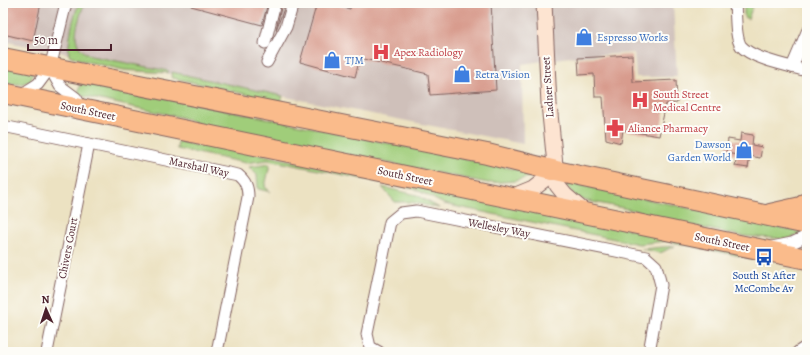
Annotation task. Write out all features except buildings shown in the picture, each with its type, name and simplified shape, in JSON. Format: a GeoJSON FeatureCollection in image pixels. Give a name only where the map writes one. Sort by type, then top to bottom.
{"type":"FeatureCollection","features":[{"type":"Feature","properties":{"kind":"highway"},"geometry":{"type":"LineString","coordinates":[[3,58],[487,154],[556,171],[807,224]]}},
{"type":"Feature","properties":{"kind":"highway","name":"South Street"},"geometry":{"type":"LineString","coordinates":[[10,95],[807,260]]}},
{"type":"Feature","properties":{"kind":"highway"},"geometry":{"type":"LineString","coordinates":[[764,216],[790,210],[807,203]]}},
{"type":"Feature","properties":{"kind":"street"},"geometry":{"type":"LineString","coordinates":[[10,95],[38,84],[50,68],[66,3]]}},
{"type":"Feature","properties":{"kind":"street"},"geometry":{"type":"LineString","coordinates":[[265,43],[274,3]]}},
{"type":"Feature","properties":{"kind":"street"},"geometry":{"type":"LineString","coordinates":[[267,62],[286,27],[293,3]]}},
{"type":"Feature","properties":{"kind":"street","name":"Ladner Street"},"geometry":{"type":"LineString","coordinates":[[544,3],[549,104],[557,185],[565,195],[586,214]]}},
{"type":"Feature","properties":{"kind":"street"},"geometry":{"type":"LineString","coordinates":[[735,3],[737,31],[740,45],[751,54],[807,71]]}},
{"type":"Feature","properties":{"kind":"street"},"geometry":{"type":"LineString","coordinates":[[792,66],[807,32]]}},
{"type":"Feature","properties":{"kind":"street"},"geometry":{"type":"LineString","coordinates":[[50,68],[60,86],[76,98],[84,110]]}},
{"type":"Feature","properties":{"kind":"street","name":"Marshall Way"},"geometry":{"type":"LineString","coordinates":[[3,126],[238,175],[246,184],[248,197],[217,352]]}},
{"type":"Feature","properties":{"kind":"street","name":"Chivers Court"},"geometry":{"type":"LineString","coordinates":[[47,352],[88,144]]}},
{"type":"Feature","properties":{"kind":"street"},"geometry":{"type":"LineString","coordinates":[[511,198],[533,189],[556,171]]}},
{"type":"Feature","properties":{"kind":"street","name":"Wellesley Way"},"geometry":{"type":"LineString","coordinates":[[379,352],[370,347],[367,334],[390,222],[401,213],[416,211],[646,257],[656,266],[661,284],[649,352]]}},
{"type":"Feature","properties":{"kind":"street"},"geometry":{"type":"LineString","coordinates":[[736,245],[768,248],[792,243],[807,236]]}},
{"type":"Feature","properties":{"kind":"street"},"geometry":{"type":"LineString","coordinates":[[798,352],[807,346]]}},
{"type":"Feature","properties":{"kind":"shaded area"},"geometry":{"type":"Polygon","coordinates":[[[3,3],[673,3],[677,77],[636,77],[634,53],[570,57],[522,64],[523,144],[3,41],[3,3]]]}},
{"type":"Feature","properties":{"kind":"green space"},"geometry":{"type":"Polygon","coordinates":[[[80,3],[84,3],[77,26],[76,40],[83,51],[91,56],[169,71],[168,73],[124,70],[84,61],[69,55],[69,44],[75,13],[80,3]]]}},
{"type":"Feature","properties":{"kind":"green space"},"geometry":{"type":"Polygon","coordinates":[[[744,3],[754,3],[748,19],[744,17],[744,3]]]}},
{"type":"Feature","properties":{"kind":"green space"},"geometry":{"type":"Polygon","coordinates":[[[3,65],[33,70],[31,81],[20,84],[3,84],[3,65]]]}},
{"type":"Feature","properties":{"kind":"green space"},"geometry":{"type":"Polygon","coordinates":[[[172,72],[283,96],[281,102],[173,78],[171,77],[172,72]]]}},
{"type":"Feature","properties":{"kind":"green space"},"geometry":{"type":"Polygon","coordinates":[[[81,80],[533,173],[535,175],[515,181],[488,183],[205,126],[180,117],[82,96],[78,94],[81,80]]]}},
{"type":"Feature","properties":{"kind":"green space"},"geometry":{"type":"Polygon","coordinates":[[[178,141],[198,146],[214,145],[761,256],[760,260],[666,241],[639,244],[444,204],[417,190],[404,187],[268,160],[246,163],[177,149],[178,141]]]}},
{"type":"Feature","properties":{"kind":"green space"},"geometry":{"type":"Polygon","coordinates":[[[270,164],[265,187],[271,192],[258,189],[257,175],[249,167],[270,164]]]}},
{"type":"Feature","properties":{"kind":"green space"},"geometry":{"type":"Polygon","coordinates":[[[562,181],[805,233],[787,239],[742,236],[659,219],[638,211],[583,200],[575,196],[562,181]]]}},
{"type":"Feature","properties":{"kind":"green space"},"geometry":{"type":"Polygon","coordinates":[[[382,187],[417,195],[439,208],[411,202],[395,202],[382,187]]]}},
{"type":"Feature","properties":{"kind":"green space"},"geometry":{"type":"Polygon","coordinates":[[[675,246],[660,253],[642,249],[675,246]]]}},
{"type":"Feature","properties":{"kind":"place","name":"Espresso Works"},"geometry":{"type":"Point","coordinates":[584,37]}},
{"type":"Feature","properties":{"kind":"place","name":"Apex Radiology"},"geometry":{"type":"Point","coordinates":[381,52]}},
{"type":"Feature","properties":{"kind":"place","name":"TJM"},"geometry":{"type":"Point","coordinates":[332,60]}},
{"type":"Feature","properties":{"kind":"place","name":"Retra Vision"},"geometry":{"type":"Point","coordinates":[462,74]}},
{"type":"Feature","properties":{"kind":"place","name":"South Street Medical Centre"},"geometry":{"type":"Point","coordinates":[640,100]}},
{"type":"Feature","properties":{"kind":"place","name":"Aliance Pharmacy"},"geometry":{"type":"Point","coordinates":[615,128]}},
{"type":"Feature","properties":{"kind":"place","name":"Dawson Garden World"},"geometry":{"type":"Point","coordinates":[744,150]}},
{"type":"Feature","properties":{"kind":"place","name":"South St After McCombe Av"},"geometry":{"type":"Point","coordinates":[764,257]}}]}
